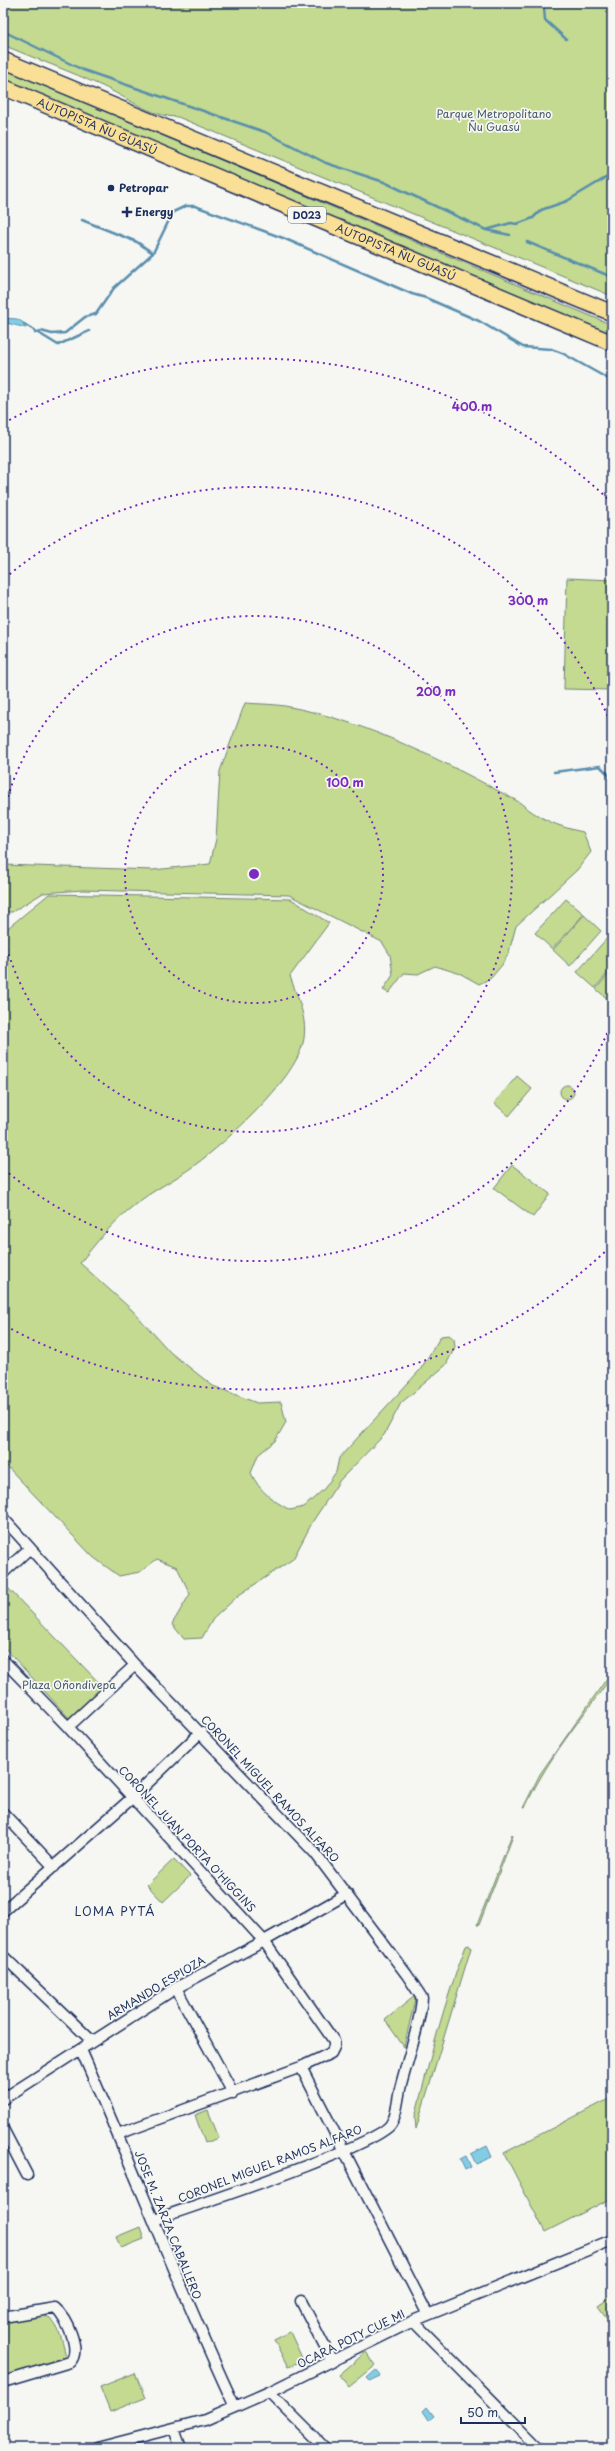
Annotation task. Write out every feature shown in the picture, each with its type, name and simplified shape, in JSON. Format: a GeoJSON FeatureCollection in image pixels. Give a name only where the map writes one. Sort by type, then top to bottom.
{"type":"FeatureCollection","features":[{"type":"Feature","properties":{"kind":"highway","name":"D023"},"geometry":{"type":"LineString","coordinates":[[3,60],[612,313]]}},
{"type":"Feature","properties":{"kind":"highway","name":"AUTOPISTA ÑU GUASÚ"},"geometry":{"type":"LineString","coordinates":[[3,87],[612,343]]}},
{"type":"Feature","properties":{"kind":"street","name":"CORONEL MIGUEL RAMOS ALFARO"},"geometry":{"type":"LineString","coordinates":[[3,1518],[135,1665],[201,1732],[315,1853],[347,1894],[422,1998],[391,2124],[376,2137],[345,2151],[154,2220]]}},
{"type":"Feature","properties":{"kind":"street"},"geometry":{"type":"LineString","coordinates":[[3,1573],[30,1548]]}},
{"type":"Feature","properties":{"kind":"street","name":"CORONEL JUAN PORTA O'HIGGINS"},"geometry":{"type":"LineString","coordinates":[[3,1660],[68,1727],[264,1941],[334,2041],[334,2047],[326,2055],[301,2067]]}},
{"type":"Feature","properties":{"kind":"street"},"geometry":{"type":"LineString","coordinates":[[68,1727],[135,1665]]}},
{"type":"Feature","properties":{"kind":"street"},"geometry":{"type":"LineString","coordinates":[[3,1911],[132,1798],[201,1732]]}},
{"type":"Feature","properties":{"kind":"street"},"geometry":{"type":"LineString","coordinates":[[3,1813],[54,1867]]}},
{"type":"Feature","properties":{"kind":"street","name":"ARMANDO ESPIOZA"},"geometry":{"type":"LineString","coordinates":[[3,2099],[176,1988],[264,1941],[347,1894]]}},
{"type":"Feature","properties":{"kind":"street"},"geometry":{"type":"LineString","coordinates":[[3,1956],[92,2041]]}},
{"type":"Feature","properties":{"kind":"street"},"geometry":{"type":"LineString","coordinates":[[176,1988],[233,2093]]}},
{"type":"Feature","properties":{"kind":"street","name":"JOSE M. ZARZA CABALLERO"},"geometry":{"type":"LineString","coordinates":[[81,2050],[118,2134],[194,2319],[235,2407]]}},
{"type":"Feature","properties":{"kind":"street"},"geometry":{"type":"LineString","coordinates":[[118,2134],[301,2067],[428,2315]]}},
{"type":"Feature","properties":{"kind":"street"},"geometry":{"type":"LineString","coordinates":[[3,2130],[27,2175]]}},
{"type":"Feature","properties":{"kind":"street","name":"OCARA POTY CUE MI"},"geometry":{"type":"LineString","coordinates":[[97,2448],[205,2420],[269,2392],[413,2321],[612,2240]]}},
{"type":"Feature","properties":{"kind":"street"},"geometry":{"type":"LineString","coordinates":[[302,2301],[332,2361]]}},
{"type":"Feature","properties":{"kind":"street"},"geometry":{"type":"LineString","coordinates":[[3,2316],[55,2308],[62,2315],[75,2349],[74,2358],[70,2362],[3,2382]]}},
{"type":"Feature","properties":{"kind":"street"},"geometry":{"type":"LineString","coordinates":[[413,2321],[539,2448]]}},
{"type":"Feature","properties":{"kind":"street"},"geometry":{"type":"LineString","coordinates":[[269,2392],[325,2448]]}},
{"type":"Feature","properties":{"kind":"street"},"geometry":{"type":"LineString","coordinates":[[174,2429],[181,2448]]}},
{"type":"Feature","properties":{"kind":"shaded area"},"geometry":{"type":"Polygon","coordinates":[[[3,66],[612,321],[612,336],[3,81],[3,66]]]}},
{"type":"Feature","properties":{"kind":"green space","name":"Parque Metropolitano Ñu Guasú"},"geometry":{"type":"Polygon","coordinates":[[[3,3],[612,3],[612,296],[178,117],[158,114],[148,110],[111,90],[3,45],[3,3]]]}},
{"type":"Feature","properties":{"kind":"green space"},"geometry":{"type":"Polygon","coordinates":[[[3,68],[612,325],[612,334],[3,80],[3,68]]]}},
{"type":"Feature","properties":{"kind":"green space"},"geometry":{"type":"Polygon","coordinates":[[[567,578],[612,580],[612,690],[564,689],[567,578]]]}},
{"type":"Feature","properties":{"kind":"green space"},"geometry":{"type":"Polygon","coordinates":[[[245,703],[285,706],[316,713],[376,732],[463,772],[519,802],[534,813],[549,821],[583,832],[591,852],[577,870],[516,926],[509,952],[502,965],[491,978],[479,984],[461,974],[435,966],[418,974],[404,973],[389,993],[383,990],[393,975],[390,955],[382,942],[289,895],[82,890],[43,893],[12,912],[3,912],[3,865],[153,870],[210,864],[216,839],[220,771],[245,703]]]}},
{"type":"Feature","properties":{"kind":"green space"},"geometry":{"type":"Polygon","coordinates":[[[49,894],[291,899],[329,923],[290,976],[303,1017],[304,1034],[303,1043],[297,1058],[287,1075],[257,1110],[224,1142],[195,1165],[139,1201],[104,1234],[80,1263],[132,1310],[171,1353],[213,1386],[257,1403],[281,1402],[286,1422],[275,1441],[258,1455],[251,1473],[258,1485],[272,1499],[290,1510],[304,1507],[324,1489],[336,1472],[339,1458],[420,1370],[441,1336],[449,1335],[454,1339],[455,1347],[446,1365],[401,1403],[384,1435],[340,1480],[313,1521],[293,1559],[239,1595],[213,1619],[202,1638],[184,1639],[172,1624],[190,1594],[177,1567],[157,1559],[140,1572],[119,1576],[93,1557],[3,1462],[3,932],[49,894]]]}},
{"type":"Feature","properties":{"kind":"green space"},"geometry":{"type":"Polygon","coordinates":[[[566,899],[584,914],[552,949],[535,933],[566,899]]]}},
{"type":"Feature","properties":{"kind":"green space"},"geometry":{"type":"Polygon","coordinates":[[[584,915],[601,931],[570,966],[553,950],[584,915]]]}},
{"type":"Feature","properties":{"kind":"green space"},"geometry":{"type":"Polygon","coordinates":[[[609,936],[612,938],[612,968],[595,988],[577,972],[609,936]]]}},
{"type":"Feature","properties":{"kind":"green space"},"geometry":{"type":"Polygon","coordinates":[[[612,970],[612,1003],[596,989],[612,970]]]}},
{"type":"Feature","properties":{"kind":"green space"},"geometry":{"type":"Polygon","coordinates":[[[517,1076],[532,1089],[509,1116],[494,1103],[517,1076]]]}},
{"type":"Feature","properties":{"kind":"green space"},"geometry":{"type":"Polygon","coordinates":[[[564,1085],[570,1085],[574,1089],[574,1095],[570,1099],[564,1099],[560,1095],[560,1089],[564,1085]]]}},
{"type":"Feature","properties":{"kind":"green space"},"geometry":{"type":"Polygon","coordinates":[[[512,1165],[550,1194],[533,1217],[494,1188],[512,1165]]]}},
{"type":"Feature","properties":{"kind":"green space","name":"Plaza Oñondivepa"},"geometry":{"type":"Polygon","coordinates":[[[6,1586],[104,1688],[70,1719],[3,1646],[3,1589],[6,1586]]]}},
{"type":"Feature","properties":{"kind":"green space"},"geometry":{"type":"Polygon","coordinates":[[[612,1671],[612,1676],[554,1756],[543,1773],[525,1808],[523,1808],[540,1774],[612,1671]]]}},
{"type":"Feature","properties":{"kind":"green space"},"geometry":{"type":"Polygon","coordinates":[[[512,1834],[513,1836],[479,1925],[477,1925],[512,1834]]]}},
{"type":"Feature","properties":{"kind":"green space"},"geometry":{"type":"Polygon","coordinates":[[[174,1859],[190,1876],[163,1902],[147,1885],[174,1859]]]}},
{"type":"Feature","properties":{"kind":"green space"},"geometry":{"type":"Polygon","coordinates":[[[469,1945],[471,1948],[416,2129],[415,2117],[438,2031],[458,1967],[466,1946],[469,1945]]]}},
{"type":"Feature","properties":{"kind":"green space"},"geometry":{"type":"Polygon","coordinates":[[[416,1995],[404,2047],[385,2020],[416,1995]]]}},
{"type":"Feature","properties":{"kind":"green space"},"geometry":{"type":"Polygon","coordinates":[[[609,2099],[612,2104],[612,2198],[545,2232],[504,2153],[609,2099]]]}},
{"type":"Feature","properties":{"kind":"green space"},"geometry":{"type":"Polygon","coordinates":[[[208,2110],[219,2138],[205,2143],[195,2115],[208,2110]]]}},
{"type":"Feature","properties":{"kind":"green space"},"geometry":{"type":"Polygon","coordinates":[[[140,2227],[144,2239],[121,2248],[116,2237],[140,2227]]]}},
{"type":"Feature","properties":{"kind":"green space"},"geometry":{"type":"Polygon","coordinates":[[[612,2296],[612,2325],[598,2306],[612,2296]]]}},
{"type":"Feature","properties":{"kind":"green space"},"geometry":{"type":"Polygon","coordinates":[[[39,2314],[46,2316],[55,2324],[61,2336],[66,2356],[3,2380],[3,2322],[39,2314]]]}},
{"type":"Feature","properties":{"kind":"green space"},"geometry":{"type":"Polygon","coordinates":[[[290,2332],[303,2360],[288,2367],[274,2340],[290,2332]]]}},
{"type":"Feature","properties":{"kind":"green space"},"geometry":{"type":"Polygon","coordinates":[[[366,2352],[376,2365],[349,2387],[339,2375],[366,2352]]]}},
{"type":"Feature","properties":{"kind":"green space"},"geometry":{"type":"Polygon","coordinates":[[[135,2373],[145,2398],[110,2412],[100,2387],[135,2373]]]}},
{"type":"Feature","properties":{"kind":"water"},"geometry":{"type":"Polygon","coordinates":[[[3,318],[17,319],[27,325],[26,328],[3,322],[3,318]]]}},
{"type":"Feature","properties":{"kind":"water"},"geometry":{"type":"Polygon","coordinates":[[[487,2146],[492,2157],[476,2164],[471,2154],[487,2146]]]}},
{"type":"Feature","properties":{"kind":"water"},"geometry":{"type":"Polygon","coordinates":[[[466,2156],[471,2167],[465,2170],[460,2159],[466,2156]]]}},
{"type":"Feature","properties":{"kind":"water"},"geometry":{"type":"Polygon","coordinates":[[[376,2370],[381,2376],[370,2381],[367,2378],[376,2370]]]}},
{"type":"Feature","properties":{"kind":"water"},"geometry":{"type":"Polygon","coordinates":[[[427,2407],[434,2416],[429,2420],[423,2411],[427,2407]]]}},
{"type":"Feature","properties":{"kind":"waterway"},"geometry":{"type":"LineString","coordinates":[[537,3],[544,8],[545,20],[566,39]]}},
{"type":"Feature","properties":{"kind":"waterway"},"geometry":{"type":"LineString","coordinates":[[3,31],[83,70],[265,132],[326,163],[384,182],[486,230],[510,235]]}},
{"type":"Feature","properties":{"kind":"waterway"},"geometry":{"type":"LineString","coordinates":[[486,230],[511,223],[517,224],[533,218],[541,210],[567,201],[612,174]]}},
{"type":"Feature","properties":{"kind":"waterway"},"geometry":{"type":"LineString","coordinates":[[35,333],[41,331],[52,334],[65,333],[85,317],[96,314],[114,288],[153,253],[173,212],[186,206],[195,206],[283,238],[412,294],[426,298],[479,321],[523,347],[551,349],[562,353],[612,381]]}},
{"type":"Feature","properties":{"kind":"waterway"},"geometry":{"type":"LineString","coordinates":[[82,220],[137,242],[153,253]]}},
{"type":"Feature","properties":{"kind":"waterway"},"geometry":{"type":"LineString","coordinates":[[527,242],[612,277]]}},
{"type":"Feature","properties":{"kind":"waterway"},"geometry":{"type":"LineString","coordinates":[[24,324],[58,345],[89,331]]}},
{"type":"Feature","properties":{"kind":"waterway"},"geometry":{"type":"LineString","coordinates":[[554,772],[600,766],[608,774],[612,783]]}},
{"type":"Feature","properties":{"kind":"place","name":"Petropar"},"geometry":{"type":"Point","coordinates":[111,188]}},
{"type":"Feature","properties":{"kind":"place","name":"Energy"},"geometry":{"type":"Point","coordinates":[127,212]}},
{"type":"Feature","properties":{"kind":"district","name":"LOMA PYTÁ"},"geometry":{"type":"Point","coordinates":[115,1912]}}]}
